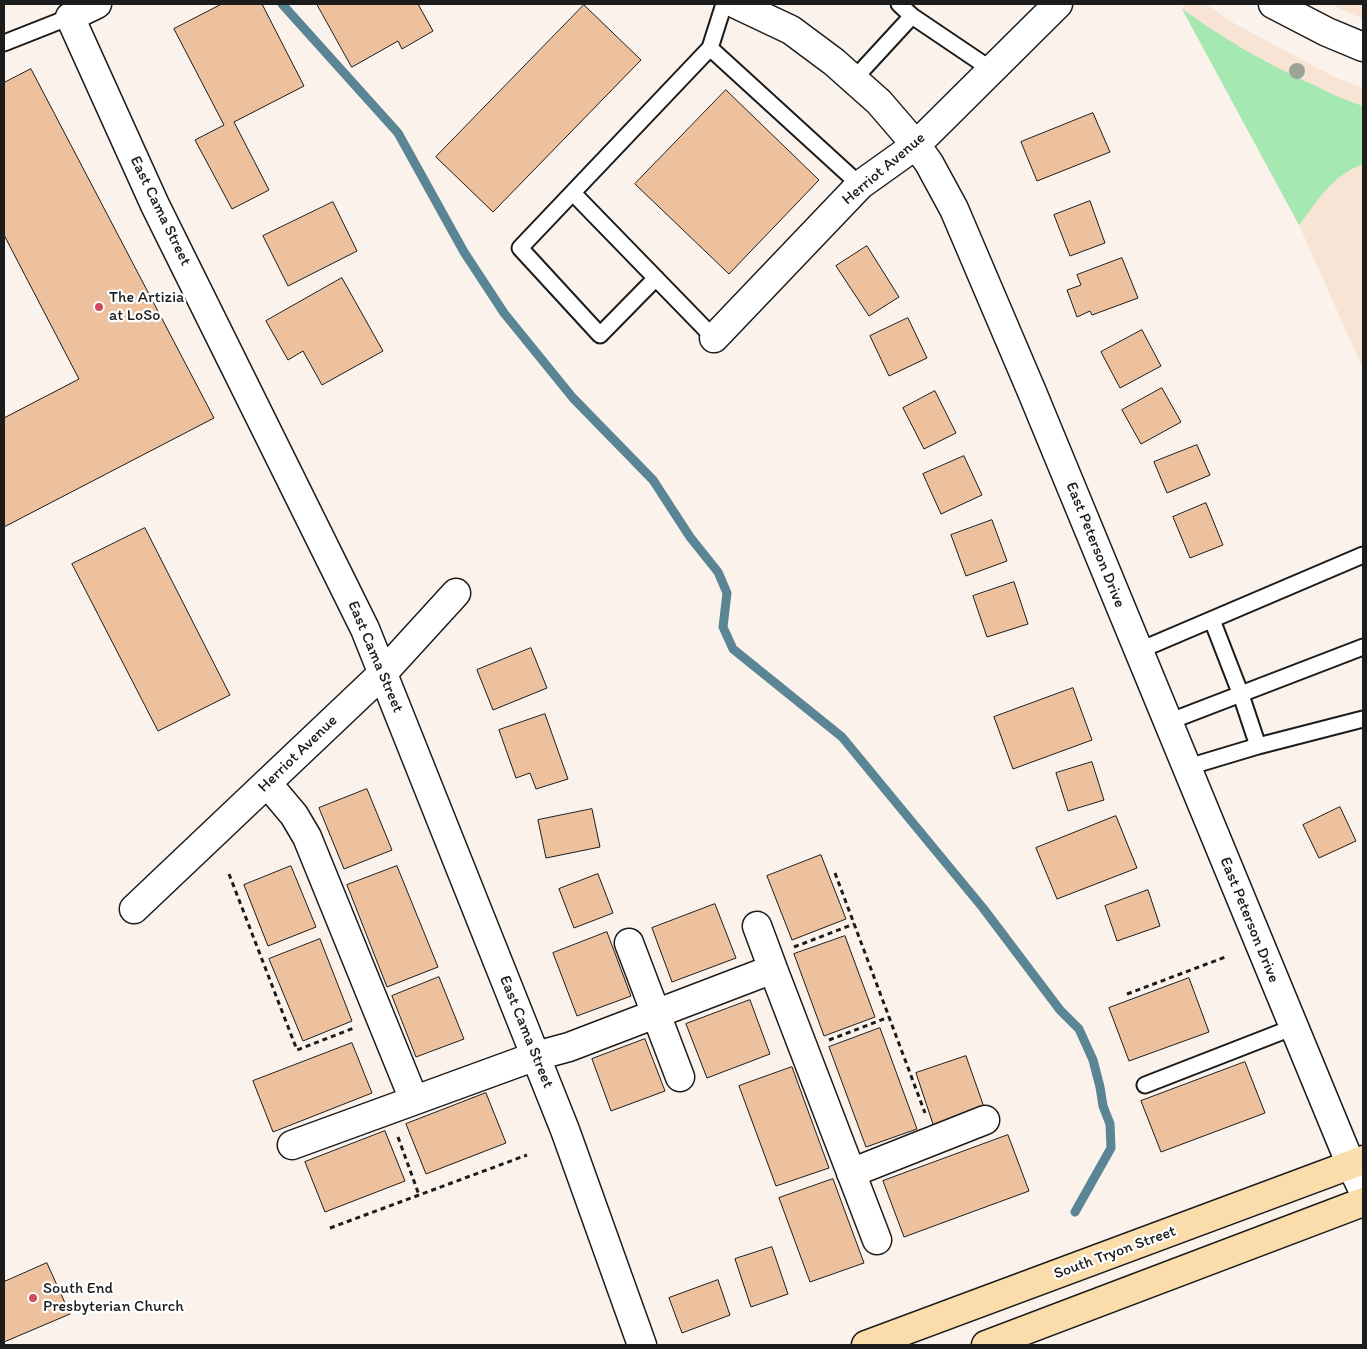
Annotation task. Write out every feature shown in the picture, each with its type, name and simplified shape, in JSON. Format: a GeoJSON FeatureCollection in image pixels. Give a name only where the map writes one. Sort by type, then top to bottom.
{"type":"FeatureCollection","features":[{"type":"Feature","properties":{"kind":"main road","name":"South Tryon Street"},"geometry":{"type":"LineString","coordinates":[[866,1345],[1357,1162]]}},
{"type":"Feature","properties":{"kind":"main road"},"geometry":{"type":"LineString","coordinates":[[986,1345],[1363,1202]]}},
{"type":"Feature","properties":{"kind":"street"},"geometry":{"type":"LineString","coordinates":[[70,17],[97,4]]}},
{"type":"Feature","properties":{"kind":"street","name":"East Peterson Drive"},"geometry":{"type":"LineString","coordinates":[[736,4],[790,30],[834,62],[879,102],[929,162],[954,209],[1188,767],[1294,1027],[1357,1162],[1363,1190]]}},
{"type":"Feature","properties":{"kind":"street","name":"Herriot Avenue"},"geometry":{"type":"LineString","coordinates":[[714,338],[860,185],[916,145],[1058,4]]}},
{"type":"Feature","properties":{"kind":"street"},"geometry":{"type":"LineString","coordinates":[[1273,4],[1327,32],[1363,47]]}},
{"type":"Feature","properties":{"kind":"street","name":"East Cama Street"},"geometry":{"type":"LineString","coordinates":[[70,17],[155,205],[365,629],[569,1140],[642,1345]]}},
{"type":"Feature","properties":{"kind":"street","name":"Herriot Avenue"},"geometry":{"type":"LineString","coordinates":[[134,909],[382,673],[456,593]]}},
{"type":"Feature","properties":{"kind":"street"},"geometry":{"type":"LineString","coordinates":[[268,783],[294,815],[307,837],[414,1100]]}},
{"type":"Feature","properties":{"kind":"street"},"geometry":{"type":"LineString","coordinates":[[757,926],[780,959],[851,1173],[877,1240]]}},
{"type":"Feature","properties":{"kind":"street"},"geometry":{"type":"LineString","coordinates":[[629,943],[680,1077]]}},
{"type":"Feature","properties":{"kind":"street"},"geometry":{"type":"LineString","coordinates":[[292,1145],[656,1013],[780,959]]}},
{"type":"Feature","properties":{"kind":"street"},"geometry":{"type":"LineString","coordinates":[[851,1173],[985,1120]]}},
{"type":"Feature","properties":{"kind":"lane"},"geometry":{"type":"LineString","coordinates":[[656,278],[600,335],[520,248],[710,48],[724,4]]}},
{"type":"Feature","properties":{"kind":"lane"},"geometry":{"type":"LineString","coordinates":[[899,4],[912,16],[992,70]]}},
{"type":"Feature","properties":{"kind":"lane"},"geometry":{"type":"LineString","coordinates":[[854,79],[912,16]]}},
{"type":"Feature","properties":{"kind":"lane"},"geometry":{"type":"LineString","coordinates":[[4,43],[70,17]]}},
{"type":"Feature","properties":{"kind":"lane"},"geometry":{"type":"LineString","coordinates":[[710,48],[860,185]]}},
{"type":"Feature","properties":{"kind":"lane"},"geometry":{"type":"LineString","coordinates":[[572,193],[714,338]]}},
{"type":"Feature","properties":{"kind":"lane"},"geometry":{"type":"LineString","coordinates":[[1138,651],[1363,555]]}},
{"type":"Feature","properties":{"kind":"lane"},"geometry":{"type":"LineString","coordinates":[[1212,620],[1241,695],[1258,746]]}},
{"type":"Feature","properties":{"kind":"lane"},"geometry":{"type":"LineString","coordinates":[[1168,722],[1363,647]]}},
{"type":"Feature","properties":{"kind":"lane"},"geometry":{"type":"LineString","coordinates":[[1188,767],[1258,746],[1363,719]]}},
{"type":"Feature","properties":{"kind":"lane"},"geometry":{"type":"LineString","coordinates":[[1145,1085],[1294,1027]]}},
{"type":"Feature","properties":{"kind":"path"},"geometry":{"type":"LineString","coordinates":[[835,873],[928,1121]]}},
{"type":"Feature","properties":{"kind":"path"},"geometry":{"type":"LineString","coordinates":[[229,874],[297,1050],[356,1027]]}},
{"type":"Feature","properties":{"kind":"path"},"geometry":{"type":"LineString","coordinates":[[780,959],[854,924]]}},
{"type":"Feature","properties":{"kind":"path"},"geometry":{"type":"LineString","coordinates":[[1127,994],[1228,956]]}},
{"type":"Feature","properties":{"kind":"path"},"geometry":{"type":"LineString","coordinates":[[824,1042],[889,1017]]}},
{"type":"Feature","properties":{"kind":"path"},"geometry":{"type":"LineString","coordinates":[[396,1131],[419,1195]]}},
{"type":"Feature","properties":{"kind":"path"},"geometry":{"type":"LineString","coordinates":[[330,1228],[527,1155]]}},
{"type":"Feature","properties":{"kind":"shaded area"},"geometry":{"type":"Polygon","coordinates":[[[1185,4],[1206,4],[1232,22],[1336,78],[1363,88],[1363,369],[1299,225],[1182,9],[1185,4]]]}},
{"type":"Feature","properties":{"kind":"shaded area"},"geometry":{"type":"Polygon","coordinates":[[[1330,4],[1363,4],[1363,19],[1330,4]]]}},
{"type":"Feature","properties":{"kind":"green space"},"geometry":{"type":"Polygon","coordinates":[[[1182,9],[1227,39],[1274,66],[1363,106],[1363,164],[1342,175],[1326,189],[1299,225],[1182,9]]]}},
{"type":"Feature","properties":{"kind":"building"},"geometry":{"type":"Polygon","coordinates":[[[222,4],[262,4],[304,86],[234,122],[269,190],[232,209],[195,140],[224,125],[174,29],[222,4]]]}},
{"type":"Feature","properties":{"kind":"building"},"geometry":{"type":"Polygon","coordinates":[[[317,4],[418,4],[433,31],[402,49],[398,41],[352,67],[317,4]]]}},
{"type":"Feature","properties":{"kind":"building"},"geometry":{"type":"Polygon","coordinates":[[[584,5],[641,60],[493,212],[436,157],[584,5]]]}},
{"type":"Feature","properties":{"kind":"building","name":"The Artizia at LoSo"},"geometry":{"type":"Polygon","coordinates":[[[31,69],[214,418],[4,527],[4,418],[79,379],[4,235],[4,83],[31,69]]]}},
{"type":"Feature","properties":{"kind":"building"},"geometry":{"type":"Polygon","coordinates":[[[726,90],[819,180],[729,274],[635,184],[726,90]]]}},
{"type":"Feature","properties":{"kind":"building"},"geometry":{"type":"Polygon","coordinates":[[[1093,113],[1110,152],[1037,181],[1021,142],[1093,113]]]}},
{"type":"Feature","properties":{"kind":"building"},"geometry":{"type":"Polygon","coordinates":[[[1090,201],[1105,243],[1070,256],[1054,215],[1090,201]]]}},
{"type":"Feature","properties":{"kind":"building"},"geometry":{"type":"Polygon","coordinates":[[[333,202],[357,251],[288,286],[263,236],[333,202]]]}},
{"type":"Feature","properties":{"kind":"building"},"geometry":{"type":"Polygon","coordinates":[[[867,246],[899,297],[869,316],[836,266],[867,246]]]}},
{"type":"Feature","properties":{"kind":"building"},"geometry":{"type":"Polygon","coordinates":[[[1122,258],[1138,298],[1092,315],[1090,311],[1077,317],[1067,290],[1081,285],[1077,275],[1122,258]]]}},
{"type":"Feature","properties":{"kind":"building"},"geometry":{"type":"Polygon","coordinates":[[[342,278],[383,351],[322,385],[303,351],[288,360],[266,321],[342,278]]]}},
{"type":"Feature","properties":{"kind":"building"},"geometry":{"type":"Polygon","coordinates":[[[908,318],[927,358],[889,376],[870,336],[908,318]]]}},
{"type":"Feature","properties":{"kind":"building"},"geometry":{"type":"Polygon","coordinates":[[[1142,330],[1161,366],[1120,388],[1101,352],[1142,330]]]}},
{"type":"Feature","properties":{"kind":"building"},"geometry":{"type":"Polygon","coordinates":[[[1162,388],[1181,422],[1141,444],[1122,410],[1162,388]]]}},
{"type":"Feature","properties":{"kind":"building"},"geometry":{"type":"Polygon","coordinates":[[[935,391],[956,433],[924,449],[903,408],[935,391]]]}},
{"type":"Feature","properties":{"kind":"building"},"geometry":{"type":"Polygon","coordinates":[[[1197,445],[1210,475],[1167,493],[1154,462],[1197,445]]]}},
{"type":"Feature","properties":{"kind":"building"},"geometry":{"type":"Polygon","coordinates":[[[964,456],[982,495],[941,514],[923,474],[964,456]]]}},
{"type":"Feature","properties":{"kind":"building"},"geometry":{"type":"Polygon","coordinates":[[[1206,503],[1223,545],[1190,558],[1173,517],[1206,503]]]}},
{"type":"Feature","properties":{"kind":"building"},"geometry":{"type":"Polygon","coordinates":[[[992,520],[1007,561],[966,576],[951,535],[992,520]]]}},
{"type":"Feature","properties":{"kind":"building"},"geometry":{"type":"Polygon","coordinates":[[[145,528],[230,695],[158,731],[72,564],[145,528]]]}},
{"type":"Feature","properties":{"kind":"building"},"geometry":{"type":"Polygon","coordinates":[[[1014,582],[1028,624],[987,637],[973,596],[1014,582]]]}},
{"type":"Feature","properties":{"kind":"building"},"geometry":{"type":"Polygon","coordinates":[[[531,648],[547,688],[493,710],[477,670],[531,648]]]}},
{"type":"Feature","properties":{"kind":"building"},"geometry":{"type":"Polygon","coordinates":[[[1073,688],[1092,740],[1013,769],[994,717],[1073,688]]]}},
{"type":"Feature","properties":{"kind":"building"},"geometry":{"type":"Polygon","coordinates":[[[545,714],[568,779],[536,789],[530,773],[516,778],[499,730],[545,714]]]}},
{"type":"Feature","properties":{"kind":"building"},"geometry":{"type":"Polygon","coordinates":[[[1092,762],[1104,800],[1068,811],[1056,773],[1092,762]]]}},
{"type":"Feature","properties":{"kind":"building"},"geometry":{"type":"Polygon","coordinates":[[[367,789],[392,850],[344,869],[319,808],[367,789]]]}},
{"type":"Feature","properties":{"kind":"building"},"geometry":{"type":"Polygon","coordinates":[[[1340,807],[1356,841],[1319,858],[1303,825],[1340,807]]]}},
{"type":"Feature","properties":{"kind":"building"},"geometry":{"type":"Polygon","coordinates":[[[592,809],[600,847],[546,858],[538,820],[592,809]]]}},
{"type":"Feature","properties":{"kind":"building"},"geometry":{"type":"Polygon","coordinates":[[[1116,816],[1137,868],[1057,899],[1036,848],[1116,816]]]}},
{"type":"Feature","properties":{"kind":"building"},"geometry":{"type":"Polygon","coordinates":[[[821,855],[846,919],[792,940],[767,876],[821,855]]]}},
{"type":"Feature","properties":{"kind":"building"},"geometry":{"type":"Polygon","coordinates":[[[291,866],[316,927],[268,946],[244,885],[291,866]]]}},
{"type":"Feature","properties":{"kind":"building"},"geometry":{"type":"Polygon","coordinates":[[[397,866],[438,967],[387,987],[347,885],[397,866]]]}},
{"type":"Feature","properties":{"kind":"building"},"geometry":{"type":"Polygon","coordinates":[[[598,874],[613,913],[574,928],[559,889],[598,874]]]}},
{"type":"Feature","properties":{"kind":"building"},"geometry":{"type":"Polygon","coordinates":[[[1148,890],[1160,926],[1117,941],[1105,906],[1148,890]]]}},
{"type":"Feature","properties":{"kind":"building"},"geometry":{"type":"Polygon","coordinates":[[[715,904],[736,958],[672,982],[652,928],[715,904]]]}},
{"type":"Feature","properties":{"kind":"building"},"geometry":{"type":"Polygon","coordinates":[[[607,932],[631,996],[577,1016],[553,953],[607,932]]]}},
{"type":"Feature","properties":{"kind":"building"},"geometry":{"type":"Polygon","coordinates":[[[845,936],[875,1017],[824,1036],[794,954],[845,936]]]}},
{"type":"Feature","properties":{"kind":"building"},"geometry":{"type":"Polygon","coordinates":[[[320,939],[352,1021],[303,1041],[269,959],[320,939]]]}},
{"type":"Feature","properties":{"kind":"building"},"geometry":{"type":"Polygon","coordinates":[[[439,977],[464,1039],[416,1057],[392,996],[439,977]]]}},
{"type":"Feature","properties":{"kind":"building"},"geometry":{"type":"Polygon","coordinates":[[[1189,978],[1209,1032],[1129,1061],[1109,1008],[1189,978]]]}},
{"type":"Feature","properties":{"kind":"building"},"geometry":{"type":"Polygon","coordinates":[[[750,1000],[770,1054],[707,1078],[686,1024],[750,1000]]]}},
{"type":"Feature","properties":{"kind":"building"},"geometry":{"type":"Polygon","coordinates":[[[880,1028],[917,1129],[866,1147],[829,1047],[880,1028]]]}},
{"type":"Feature","properties":{"kind":"building"},"geometry":{"type":"Polygon","coordinates":[[[645,1039],[665,1091],[611,1111],[592,1059],[645,1039]]]}},
{"type":"Feature","properties":{"kind":"building"},"geometry":{"type":"Polygon","coordinates":[[[352,1043],[372,1093],[273,1132],[253,1081],[352,1043]]]}},
{"type":"Feature","properties":{"kind":"building"},"geometry":{"type":"Polygon","coordinates":[[[966,1056],[985,1110],[934,1127],[916,1073],[966,1056]]]}},
{"type":"Feature","properties":{"kind":"building"},"geometry":{"type":"Polygon","coordinates":[[[1245,1062],[1265,1113],[1161,1152],[1141,1101],[1245,1062]]]}},
{"type":"Feature","properties":{"kind":"building"},"geometry":{"type":"Polygon","coordinates":[[[792,1067],[829,1168],[776,1186],[739,1086],[792,1067]]]}},
{"type":"Feature","properties":{"kind":"building"},"geometry":{"type":"Polygon","coordinates":[[[486,1093],[506,1143],[426,1174],[406,1124],[486,1093]]]}},
{"type":"Feature","properties":{"kind":"building"},"geometry":{"type":"Polygon","coordinates":[[[385,1131],[405,1181],[325,1212],[305,1162],[385,1131]]]}},
{"type":"Feature","properties":{"kind":"building"},"geometry":{"type":"Polygon","coordinates":[[[1008,1135],[1029,1191],[904,1237],[883,1181],[1008,1135]]]}},
{"type":"Feature","properties":{"kind":"building"},"geometry":{"type":"Polygon","coordinates":[[[833,1179],[864,1263],[810,1282],[779,1198],[833,1179]]]}},
{"type":"Feature","properties":{"kind":"building"},"geometry":{"type":"Polygon","coordinates":[[[772,1247],[788,1294],[751,1307],[735,1259],[772,1247]]]}},
{"type":"Feature","properties":{"kind":"building","name":"South End Presbyterian Church"},"geometry":{"type":"Polygon","coordinates":[[[47,1263],[70,1314],[4,1342],[4,1282],[47,1263]]]}},
{"type":"Feature","properties":{"kind":"building"},"geometry":{"type":"Polygon","coordinates":[[[718,1280],[730,1315],[682,1333],[669,1298],[718,1280]]]}},
{"type":"Feature","properties":{"kind":"waterway"},"geometry":{"type":"LineString","coordinates":[[282,4],[398,133],[464,252],[504,313],[573,398],[653,480],[690,537],[718,572],[727,593],[723,627],[733,649],[842,737],[983,908],[1060,1010],[1079,1029],[1093,1060],[1103,1106],[1110,1124],[1111,1148],[1075,1212]]}},
{"type":"Feature","properties":{"kind":"place","name":"The Artizia at LoSo"},"geometry":{"type":"Point","coordinates":[99,307]}},
{"type":"Feature","properties":{"kind":"place","name":"South End Presbyterian Church"},"geometry":{"type":"Point","coordinates":[33,1298]}}]}
